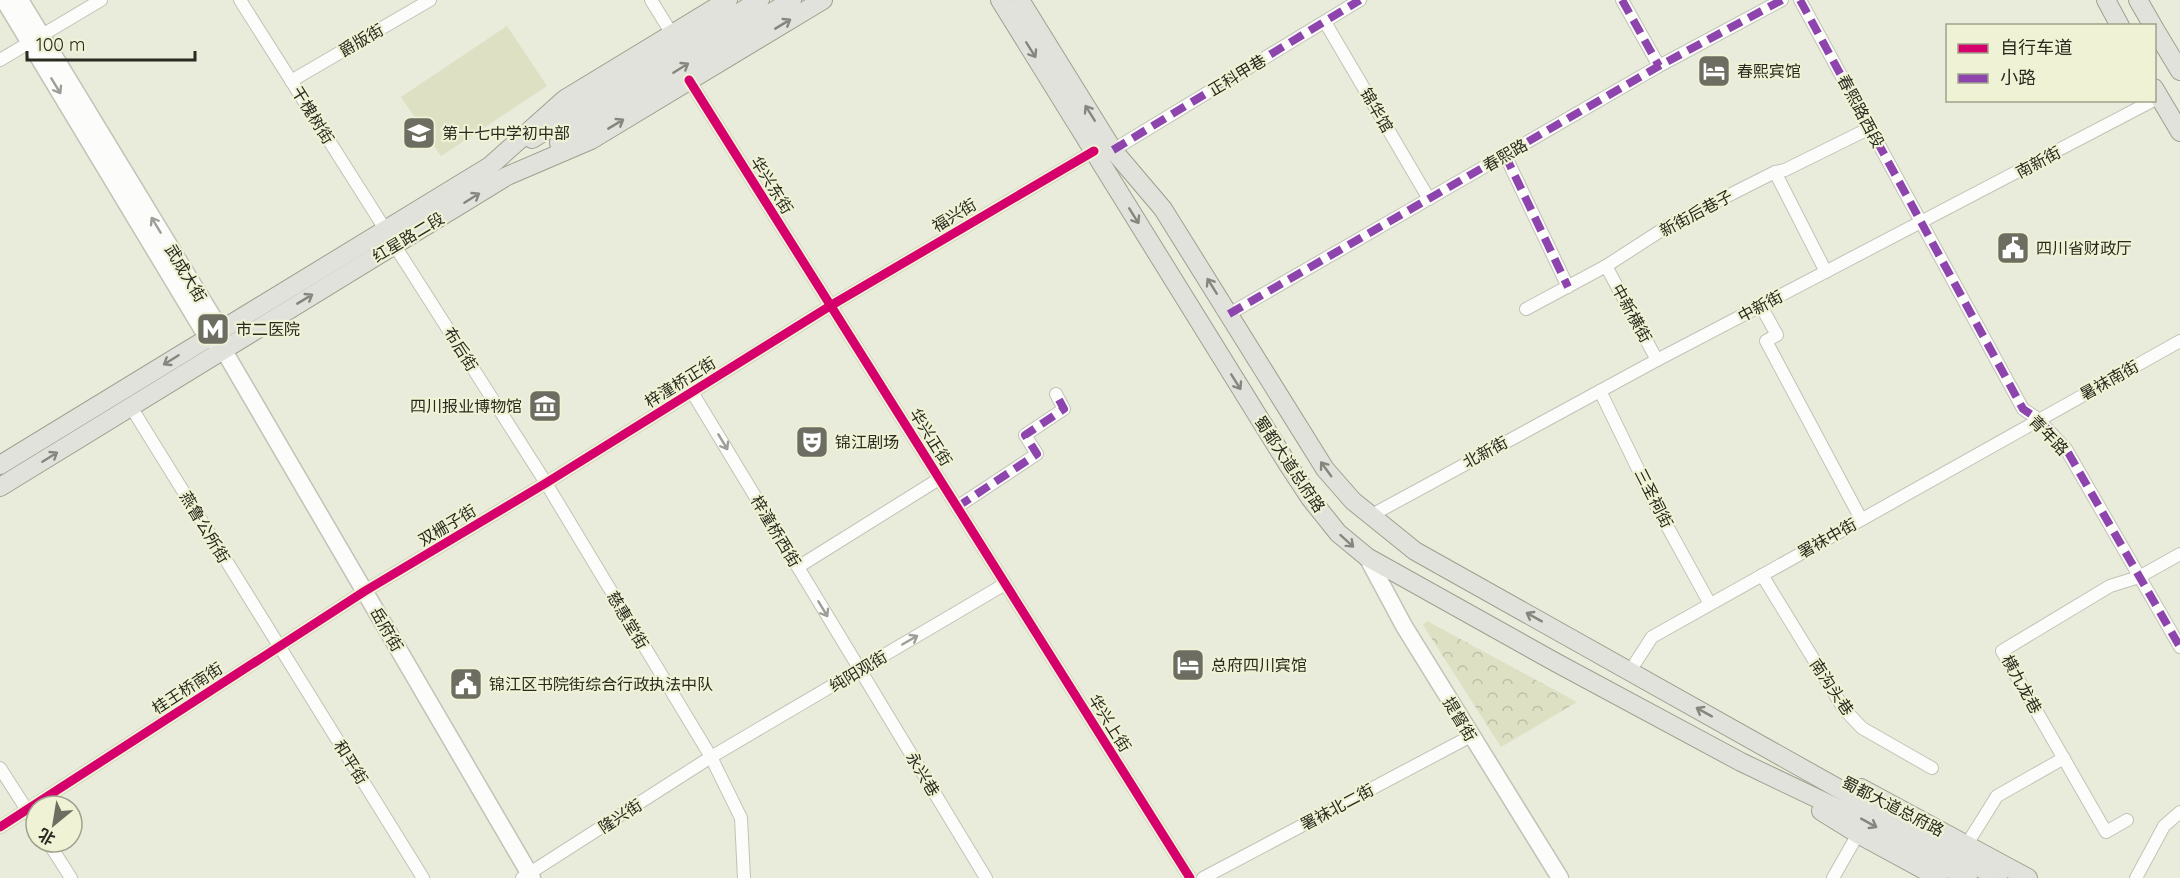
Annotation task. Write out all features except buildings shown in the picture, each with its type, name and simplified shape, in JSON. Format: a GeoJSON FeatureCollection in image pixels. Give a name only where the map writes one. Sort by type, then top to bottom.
{"type":"FeatureCollection","features":[{"type":"Feature","properties":{"kind":"main road","name":"武成大街"},"geometry":{"type":"LineString","coordinates":[[4,0],[34,38],[223,349]]}},
{"type":"Feature","properties":{"kind":"main road","name":"武成大街"},"geometry":{"type":"LineString","coordinates":[[20,0],[34,38]]}},
{"type":"Feature","properties":{"kind":"main road","name":"红星路二段"},"geometry":{"type":"LineString","coordinates":[[0,465],[490,165],[565,99],[728,0]]}},
{"type":"Feature","properties":{"kind":"main road"},"geometry":{"type":"LineString","coordinates":[[490,165],[760,0]]}},
{"type":"Feature","properties":{"kind":"main road"},"geometry":{"type":"LineString","coordinates":[[507,176],[792,0]]}},
{"type":"Feature","properties":{"kind":"main road","name":"红星路二段"},"geometry":{"type":"LineString","coordinates":[[0,487],[507,176],[591,140],[823,0]]}},
{"type":"Feature","properties":{"kind":"main road","name":"蜀都大道总府路"},"geometry":{"type":"LineString","coordinates":[[1000,0],[1310,498],[1338,533],[1367,557],[1555,662],[1741,762],[1858,818],[1968,878]]}},
{"type":"Feature","properties":{"kind":"main road","name":"蜀都大道总府路"},"geometry":{"type":"LineString","coordinates":[[1020,0],[1113,150],[1163,209],[1325,469],[1353,501],[1416,551],[1998,878]]}},
{"type":"Feature","properties":{"kind":"main road"},"geometry":{"type":"LineString","coordinates":[[2106,0],[2119,24]]}},
{"type":"Feature","properties":{"kind":"main road"},"geometry":{"type":"LineString","coordinates":[[2138,0],[2152,24]]}},
{"type":"Feature","properties":{"kind":"main road"},"geometry":{"type":"LineString","coordinates":[[2156,30],[2180,71]]}},
{"type":"Feature","properties":{"kind":"main road"},"geometry":{"type":"LineString","coordinates":[[2156,96],[2180,132]]}},
{"type":"Feature","properties":{"kind":"main road","name":"岳府街"},"geometry":{"type":"LineString","coordinates":[[223,349],[528,876]]}},
{"type":"Feature","properties":{"kind":"main road","name":"提督街"},"geometry":{"type":"LineString","coordinates":[[1367,557],[1404,626],[1560,878]]}},
{"type":"Feature","properties":{"kind":"main road","name":"蜀都大道总府路"},"geometry":{"type":"LineString","coordinates":[[1755,740],[1873,794],[2028,878]]}},
{"type":"Feature","properties":{"kind":"main road","name":"蜀都大道总府路"},"geometry":{"type":"LineString","coordinates":[[1741,762],[1858,834],[1939,878]]}},
{"type":"Feature","properties":{"kind":"street"},"geometry":{"type":"LineString","coordinates":[[0,60],[101,0]]}},
{"type":"Feature","properties":{"kind":"street","name":"干槐树街"},"geometry":{"type":"LineString","coordinates":[[240,0],[385,230]]}},
{"type":"Feature","properties":{"kind":"street","name":"爵版街"},"geometry":{"type":"LineString","coordinates":[[291,81],[430,0]]}},
{"type":"Feature","properties":{"kind":"street"},"geometry":{"type":"LineString","coordinates":[[651,0],[672,34]]}},
{"type":"Feature","properties":{"kind":"street","name":"正科甲巷"},"geometry":{"type":"LineString","coordinates":[[1113,150],[1360,0]]}},
{"type":"Feature","properties":{"kind":"street","name":"春熙路"},"geometry":{"type":"LineString","coordinates":[[1229,314],[1659,66],[1782,0]]}},
{"type":"Feature","properties":{"kind":"street","name":"春熙路西段"},"geometry":{"type":"LineString","coordinates":[[1800,0],[1921,223]]}},
{"type":"Feature","properties":{"kind":"street"},"geometry":{"type":"LineString","coordinates":[[1623,2],[1659,66]]}},
{"type":"Feature","properties":{"kind":"street","name":"锦华馆"},"geometry":{"type":"LineString","coordinates":[[1325,22],[1429,199]]}},
{"type":"Feature","properties":{"kind":"street","name":"华兴东街"},"geometry":{"type":"LineString","coordinates":[[689,80],[831,306]]}},
{"type":"Feature","properties":{"kind":"street","name":"南新街"},"geometry":{"type":"LineString","coordinates":[[1921,223],[2145,102]]}},
{"type":"Feature","properties":{"kind":"street","name":"新街后巷子"},"geometry":{"type":"LineString","coordinates":[[1526,309],[1606,266],[1668,226],[1775,172],[1785,170],[1870,128]]}},
{"type":"Feature","properties":{"kind":"street","name":"福兴街"},"geometry":{"type":"LineString","coordinates":[[831,306],[1094,151]]}},
{"type":"Feature","properties":{"kind":"street"},"geometry":{"type":"LineString","coordinates":[[1505,155],[1569,287]]}},
{"type":"Feature","properties":{"kind":"street"},"geometry":{"type":"LineString","coordinates":[[1775,172],[1826,272]]}},
{"type":"Feature","properties":{"kind":"street","name":"中新街"},"geometry":{"type":"LineString","coordinates":[[1600,391],[1921,223]]}},
{"type":"Feature","properties":{"kind":"street","name":"青年路"},"geometry":{"type":"LineString","coordinates":[[1921,223],[2023,410],[2037,419],[2066,448],[2180,647]]}},
{"type":"Feature","properties":{"kind":"street","name":"布后街"},"geometry":{"type":"LineString","coordinates":[[395,246],[546,483]]}},
{"type":"Feature","properties":{"kind":"street","name":"中新横街"},"geometry":{"type":"LineString","coordinates":[[1606,266],[1657,360]]}},
{"type":"Feature","properties":{"kind":"street","name":"梓潼桥正街"},"geometry":{"type":"LineString","coordinates":[[546,483],[831,306]]}},
{"type":"Feature","properties":{"kind":"street","name":"华兴正街"},"geometry":{"type":"LineString","coordinates":[[831,306],[1005,584]]}},
{"type":"Feature","properties":{"kind":"street"},"geometry":{"type":"LineString","coordinates":[[1761,306],[1777,334],[1766,340],[1862,519]]}},
{"type":"Feature","properties":{"kind":"street","name":"暑袜南街"},"geometry":{"type":"LineString","coordinates":[[2037,419],[2180,341]]}},
{"type":"Feature","properties":{"kind":"street","name":"北新街"},"geometry":{"type":"LineString","coordinates":[[1370,516],[1600,391]]}},
{"type":"Feature","properties":{"kind":"street","name":"三圣祠街"},"geometry":{"type":"LineString","coordinates":[[1600,391],[1655,504],[1710,604]]}},
{"type":"Feature","properties":{"kind":"street","name":"梓潼桥西街"},"geometry":{"type":"LineString","coordinates":[[692,392],[860,669]]}},
{"type":"Feature","properties":{"kind":"street"},"geometry":{"type":"LineString","coordinates":[[957,507],[1037,454],[1025,435],[1064,409],[1056,394]]}},
{"type":"Feature","properties":{"kind":"street","name":"燕鲁公所街"},"geometry":{"type":"LineString","coordinates":[[131,407],[278,647]]}},
{"type":"Feature","properties":{"kind":"street","name":"署袜中街"},"geometry":{"type":"LineString","coordinates":[[1630,671],[1652,637],[2037,419]]}},
{"type":"Feature","properties":{"kind":"street"},"geometry":{"type":"LineString","coordinates":[[798,567],[939,479]]}},
{"type":"Feature","properties":{"kind":"street","name":"双栅子街"},"geometry":{"type":"LineString","coordinates":[[365,591],[546,483]]}},
{"type":"Feature","properties":{"kind":"street","name":"慈惠堂街"},"geometry":{"type":"LineString","coordinates":[[546,483],[711,757],[741,818],[744,878]]}},
{"type":"Feature","properties":{"kind":"street"},"geometry":{"type":"LineString","coordinates":[[2139,577],[2180,554]]}},
{"type":"Feature","properties":{"kind":"street","name":"南沟头巷"},"geometry":{"type":"LineString","coordinates":[[1762,575],[1844,709],[1862,728],[1932,768]]}},
{"type":"Feature","properties":{"kind":"street","name":"横九龙巷"},"geometry":{"type":"LineString","coordinates":[[2127,820],[2106,832],[2002,651],[2110,586],[2139,577]]}},
{"type":"Feature","properties":{"kind":"street","name":"纯阳观街"},"geometry":{"type":"LineString","coordinates":[[711,757],[1005,584]]}},
{"type":"Feature","properties":{"kind":"street","name":"华兴上街"},"geometry":{"type":"LineString","coordinates":[[1005,584],[1190,878]]}},
{"type":"Feature","properties":{"kind":"street","name":"桂王桥南街"},"geometry":{"type":"LineString","coordinates":[[52,794],[365,591]]}},
{"type":"Feature","properties":{"kind":"street","name":"和平街"},"geometry":{"type":"LineString","coordinates":[[278,647],[423,878]]}},
{"type":"Feature","properties":{"kind":"street","name":"永兴巷"},"geometry":{"type":"LineString","coordinates":[[860,669],[986,878]]}},
{"type":"Feature","properties":{"kind":"street","name":"署袜北二街"},"geometry":{"type":"LineString","coordinates":[[1203,878],[1471,736]]}},
{"type":"Feature","properties":{"kind":"street","name":"隆兴街"},"geometry":{"type":"LineString","coordinates":[[528,876],[711,757]]}},
{"type":"Feature","properties":{"kind":"street"},"geometry":{"type":"LineString","coordinates":[[1967,844],[1996,796],[2064,758]]}},
{"type":"Feature","properties":{"kind":"street"},"geometry":{"type":"LineString","coordinates":[[0,768],[24,805]]}},
{"type":"Feature","properties":{"kind":"street","name":"桂王桥南街"},"geometry":{"type":"LineString","coordinates":[[0,827],[24,812]]}},
{"type":"Feature","properties":{"kind":"street"},"geometry":{"type":"LineString","coordinates":[[2136,878],[2164,826],[2180,812]]}},
{"type":"Feature","properties":{"kind":"street"},"geometry":{"type":"LineString","coordinates":[[1833,878],[1858,834]]}},
{"type":"Feature","properties":{"kind":"street"},"geometry":{"type":"LineString","coordinates":[[56,854],[71,878]]}},
{"type":"Feature","properties":{"kind":"green space"},"geometry":{"type":"Polygon","coordinates":[[[507,26],[547,86],[441,156],[401,97],[507,26]]]}},
{"type":"Feature","properties":{"kind":"green space"},"geometry":{"type":"Polygon","coordinates":[[[1427,621],[1577,702],[1501,747],[1423,625],[1427,621]]]}},
{"type":"Feature","properties":{"kind":"marked path"},"geometry":{"type":"LineString","coordinates":[[1113,150],[1360,0]]}},
{"type":"Feature","properties":{"kind":"marked path"},"geometry":{"type":"LineString","coordinates":[[1622,0],[1659,66]]}},
{"type":"Feature","properties":{"kind":"marked path"},"geometry":{"type":"LineString","coordinates":[[1229,314],[1659,66],[1782,0]]}},
{"type":"Feature","properties":{"kind":"marked path"},"geometry":{"type":"LineString","coordinates":[[1800,0],[2023,409],[2038,419],[2066,449],[2180,647]]}},
{"type":"Feature","properties":{"kind":"marked path"},"geometry":{"type":"LineString","coordinates":[[1505,155],[1568,287]]}},
{"type":"Feature","properties":{"kind":"marked path"},"geometry":{"type":"LineString","coordinates":[[957,507],[1037,454],[1025,435],[1064,409],[1056,394]]}},
{"type":"Feature","properties":{"kind":"cycle path"},"geometry":{"type":"LineString","coordinates":[[689,80],[1190,878]]}},
{"type":"Feature","properties":{"kind":"cycle path"},"geometry":{"type":"LineString","coordinates":[[0,827],[365,591],[546,483],[830,306],[1094,151]]}},
{"type":"Feature","properties":{"kind":"place","name":"春熙宾馆"},"geometry":{"type":"Point","coordinates":[1714,71]}},
{"type":"Feature","properties":{"kind":"place","name":"第十七中学初中部"},"geometry":{"type":"Point","coordinates":[419,133]}},
{"type":"Feature","properties":{"kind":"place","name":"四川省财政厅"},"geometry":{"type":"Point","coordinates":[2013,248]}},
{"type":"Feature","properties":{"kind":"place","name":"市二医院"},"geometry":{"type":"Point","coordinates":[213,329]}},
{"type":"Feature","properties":{"kind":"place","name":"四川报业博物馆"},"geometry":{"type":"Point","coordinates":[545,406]}},
{"type":"Feature","properties":{"kind":"place","name":"锦江剧场"},"geometry":{"type":"Point","coordinates":[812,442]}},
{"type":"Feature","properties":{"kind":"place","name":"总府四川宾馆"},"geometry":{"type":"Point","coordinates":[1188,665]}},
{"type":"Feature","properties":{"kind":"place","name":"锦江区书院街综合行政执法中队"},"geometry":{"type":"Point","coordinates":[466,684]}}]}
